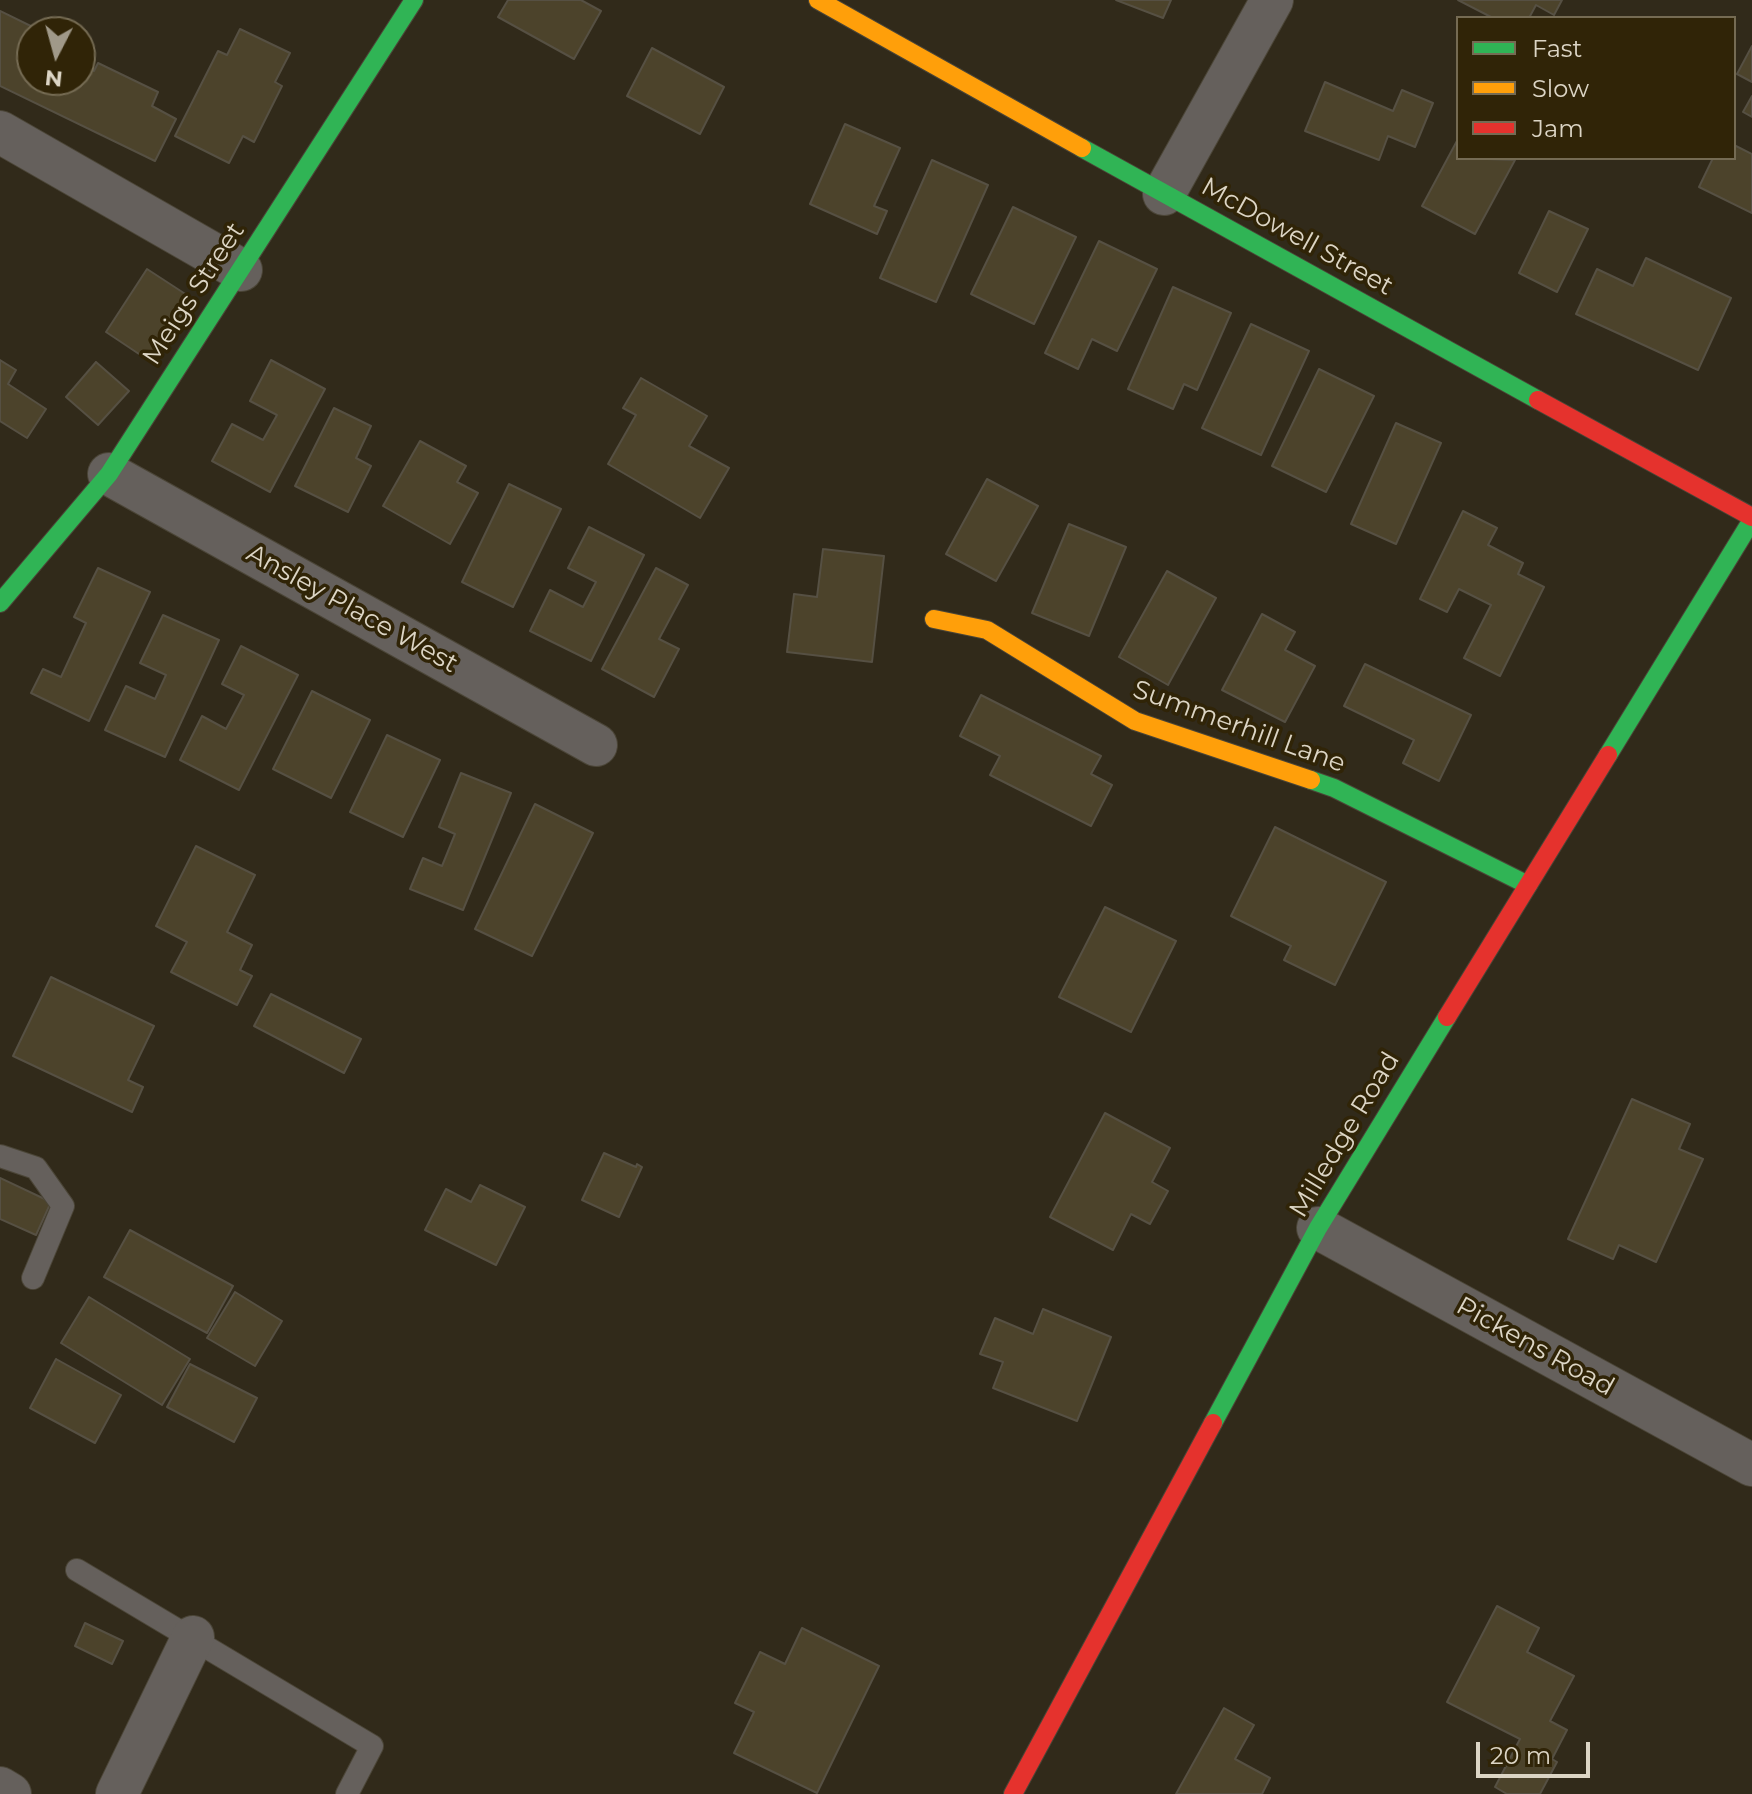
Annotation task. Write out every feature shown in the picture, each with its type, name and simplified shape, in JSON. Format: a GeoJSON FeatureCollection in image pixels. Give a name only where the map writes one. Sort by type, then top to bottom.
{"type":"FeatureCollection","features":[{"type":"Feature","properties":{"kind":"street","name":"Meigs Street"},"geometry":{"type":"LineString","coordinates":[[0,603],[109,474],[414,0]]}},
{"type":"Feature","properties":{"kind":"street","name":"McDowell Street"},"geometry":{"type":"LineString","coordinates":[[818,0],[1752,518]]}},
{"type":"Feature","properties":{"kind":"street"},"geometry":{"type":"LineString","coordinates":[[1164,194],[1272,0]]}},
{"type":"Feature","properties":{"kind":"street"},"geometry":{"type":"LineString","coordinates":[[0,132],[241,270]]}},
{"type":"Feature","properties":{"kind":"street","name":"Ansley Place West"},"geometry":{"type":"LineString","coordinates":[[109,474],[596,745]]}},
{"type":"Feature","properties":{"kind":"street","name":"Milledge Road"},"geometry":{"type":"LineString","coordinates":[[1013,1794],[1318,1228],[1752,518]]}},
{"type":"Feature","properties":{"kind":"street","name":"Summerhill Lane"},"geometry":{"type":"LineString","coordinates":[[934,619],[987,630],[1135,721],[1334,788],[1528,885]]}},
{"type":"Feature","properties":{"kind":"street","name":"Pickens Road"},"geometry":{"type":"LineString","coordinates":[[1318,1228],[1752,1465]]}},
{"type":"Feature","properties":{"kind":"street"},"geometry":{"type":"LineString","coordinates":[[117,1794],[193,1637]]}},
{"type":"Feature","properties":{"kind":"street"},"geometry":{"type":"LineString","coordinates":[[0,1788],[10,1794]]}},
{"type":"Feature","properties":{"kind":"lane"},"geometry":{"type":"LineString","coordinates":[[0,1156],[36,1168],[63,1206],[33,1278]]}},
{"type":"Feature","properties":{"kind":"lane"},"geometry":{"type":"LineString","coordinates":[[77,1570],[372,1746],[347,1794]]}},
{"type":"Feature","properties":{"kind":"building"},"geometry":{"type":"Polygon","coordinates":[[[508,0],[581,0],[601,11],[574,59],[498,17],[508,0]]]}},
{"type":"Feature","properties":{"kind":"building"},"geometry":{"type":"Polygon","coordinates":[[[1116,0],[1171,0],[1163,18],[1116,0]]]}},
{"type":"Feature","properties":{"kind":"building"},"geometry":{"type":"Polygon","coordinates":[[[1458,0],[1562,0],[1554,15],[1536,5],[1530,16],[1489,16],[1458,0]]]}},
{"type":"Feature","properties":{"kind":"building"},"geometry":{"type":"Polygon","coordinates":[[[0,11],[16,19],[16,94],[0,86],[0,11]]]}},
{"type":"Feature","properties":{"kind":"building"},"geometry":{"type":"Polygon","coordinates":[[[240,29],[290,53],[275,82],[282,86],[254,142],[243,136],[229,163],[175,136],[218,51],[227,55],[240,29]]]}},
{"type":"Feature","properties":{"kind":"building"},"geometry":{"type":"Polygon","coordinates":[[[1752,46],[1752,82],[1737,74],[1752,46]]]}},
{"type":"Feature","properties":{"kind":"building"},"geometry":{"type":"Polygon","coordinates":[[[652,48],[724,87],[700,134],[627,96],[652,48]]]}},
{"type":"Feature","properties":{"kind":"building"},"geometry":{"type":"Polygon","coordinates":[[[98,63],[158,92],[152,106],[176,119],[155,161],[21,96],[96,96],[98,63]]]}},
{"type":"Feature","properties":{"kind":"building"},"geometry":{"type":"Polygon","coordinates":[[[1325,82],[1393,111],[1402,90],[1433,103],[1415,147],[1388,136],[1379,160],[1305,131],[1325,82]]]}},
{"type":"Feature","properties":{"kind":"building"},"geometry":{"type":"Polygon","coordinates":[[[1752,96],[1752,117],[1743,112],[1752,96]]]}},
{"type":"Feature","properties":{"kind":"building"},"geometry":{"type":"Polygon","coordinates":[[[845,124],[900,148],[874,206],[887,211],[877,234],[810,204],[845,124]]]}},
{"type":"Feature","properties":{"kind":"building"},"geometry":{"type":"Polygon","coordinates":[[[1456,143],[1456,160],[1515,160],[1475,234],[1422,206],[1456,143]]]}},
{"type":"Feature","properties":{"kind":"building"},"geometry":{"type":"Polygon","coordinates":[[[1736,146],[1752,154],[1752,213],[1699,187],[1712,160],[1736,160],[1736,146]]]}},
{"type":"Feature","properties":{"kind":"building"},"geometry":{"type":"Polygon","coordinates":[[[932,160],[988,185],[936,302],[880,278],[932,160]]]}},
{"type":"Feature","properties":{"kind":"building"},"geometry":{"type":"Polygon","coordinates":[[[1013,207],[1076,237],[1034,324],[971,294],[1013,207]]]}},
{"type":"Feature","properties":{"kind":"building"},"geometry":{"type":"Polygon","coordinates":[[[1549,211],[1588,229],[1557,292],[1519,273],[1549,211]]]}},
{"type":"Feature","properties":{"kind":"building"},"geometry":{"type":"Polygon","coordinates":[[[1099,241],[1157,269],[1117,351],[1092,339],[1078,369],[1045,353],[1099,241]]]}},
{"type":"Feature","properties":{"kind":"building"},"geometry":{"type":"Polygon","coordinates":[[[1646,258],[1731,298],[1698,370],[1576,314],[1597,269],[1633,286],[1646,258]]]}},
{"type":"Feature","properties":{"kind":"building"},"geometry":{"type":"Polygon","coordinates":[[[147,269],[193,299],[151,362],[106,332],[147,269]]]}},
{"type":"Feature","properties":{"kind":"building"},"geometry":{"type":"Polygon","coordinates":[[[1173,287],[1231,313],[1197,390],[1184,384],[1173,409],[1128,389],[1173,287]]]}},
{"type":"Feature","properties":{"kind":"building"},"geometry":{"type":"Polygon","coordinates":[[[1251,324],[1309,351],[1261,455],[1202,428],[1251,324]]]}},
{"type":"Feature","properties":{"kind":"building"},"geometry":{"type":"Polygon","coordinates":[[[0,360],[16,370],[8,384],[46,409],[27,438],[0,421],[0,360]]]}},
{"type":"Feature","properties":{"kind":"building"},"geometry":{"type":"Polygon","coordinates":[[[271,360],[325,389],[270,492],[212,461],[232,424],[263,440],[277,415],[250,401],[271,360]]]}},
{"type":"Feature","properties":{"kind":"building"},"geometry":{"type":"Polygon","coordinates":[[[96,362],[129,391],[98,425],[66,397],[96,362]]]}},
{"type":"Feature","properties":{"kind":"building"},"geometry":{"type":"Polygon","coordinates":[[[1319,369],[1374,396],[1326,492],[1272,466],[1319,369]]]}},
{"type":"Feature","properties":{"kind":"building"},"geometry":{"type":"Polygon","coordinates":[[[641,378],[707,416],[689,446],[729,468],[700,518],[608,464],[636,415],[623,408],[641,378]]]}},
{"type":"Feature","properties":{"kind":"building"},"geometry":{"type":"Polygon","coordinates":[[[334,408],[371,426],[356,458],[371,466],[348,512],[295,486],[334,408]]]}},
{"type":"Feature","properties":{"kind":"building"},"geometry":{"type":"Polygon","coordinates":[[[1396,423],[1441,443],[1396,544],[1351,524],[1396,423]]]}},
{"type":"Feature","properties":{"kind":"building"},"geometry":{"type":"Polygon","coordinates":[[[420,441],[466,466],[457,482],[478,493],[450,544],[383,506],[420,441]]]}},
{"type":"Feature","properties":{"kind":"building"},"geometry":{"type":"Polygon","coordinates":[[[987,479],[1038,506],[996,581],[946,554],[987,479]]]}},
{"type":"Feature","properties":{"kind":"building"},"geometry":{"type":"Polygon","coordinates":[[[509,484],[561,509],[513,607],[462,582],[509,484]]]}},
{"type":"Feature","properties":{"kind":"building"},"geometry":{"type":"Polygon","coordinates":[[[1463,511],[1497,528],[1488,545],[1523,563],[1518,574],[1544,587],[1500,676],[1464,658],[1491,605],[1459,589],[1447,612],[1420,599],[1463,511]]]}},
{"type":"Feature","properties":{"kind":"building"},"geometry":{"type":"Polygon","coordinates":[[[1069,524],[1126,547],[1089,636],[1032,613],[1069,524]]]}},
{"type":"Feature","properties":{"kind":"building"},"geometry":{"type":"Polygon","coordinates":[[[589,527],[644,555],[591,661],[530,631],[550,590],[583,607],[596,582],[568,568],[589,527]]]}},
{"type":"Feature","properties":{"kind":"building"},"geometry":{"type":"Polygon","coordinates":[[[823,549],[884,556],[872,662],[787,652],[794,594],[817,597],[823,549]]]}},
{"type":"Feature","properties":{"kind":"building"},"geometry":{"type":"Polygon","coordinates":[[[98,568],[150,592],[89,721],[31,693],[43,669],[61,677],[86,623],[74,617],[98,568]]]}},
{"type":"Feature","properties":{"kind":"building"},"geometry":{"type":"Polygon","coordinates":[[[656,568],[688,585],[659,639],[679,649],[654,697],[602,669],[656,568]]]}},
{"type":"Feature","properties":{"kind":"building"},"geometry":{"type":"Polygon","coordinates":[[[1167,571],[1216,598],[1168,685],[1119,657],[1167,571]]]}},
{"type":"Feature","properties":{"kind":"building"},"geometry":{"type":"Polygon","coordinates":[[[1262,614],[1295,632],[1285,650],[1315,666],[1285,722],[1222,690],[1262,614]]]}},
{"type":"Feature","properties":{"kind":"building"},"geometry":{"type":"Polygon","coordinates":[[[163,615],[219,640],[165,757],[105,730],[126,686],[155,699],[166,675],[140,663],[163,615]]]}},
{"type":"Feature","properties":{"kind":"building"},"geometry":{"type":"Polygon","coordinates":[[[241,646],[298,675],[239,790],[180,760],[202,716],[226,729],[244,695],[222,684],[241,646]]]}},
{"type":"Feature","properties":{"kind":"building"},"geometry":{"type":"Polygon","coordinates":[[[1365,664],[1471,715],[1439,781],[1403,763],[1414,740],[1344,706],[1365,664]]]}},
{"type":"Feature","properties":{"kind":"building"},"geometry":{"type":"Polygon","coordinates":[[[312,691],[370,720],[331,798],[273,769],[312,691]]]}},
{"type":"Feature","properties":{"kind":"building"},"geometry":{"type":"Polygon","coordinates":[[[981,695],[1101,756],[1091,774],[1112,785],[1091,826],[990,775],[1000,756],[960,736],[981,695]]]}},
{"type":"Feature","properties":{"kind":"building"},"geometry":{"type":"Polygon","coordinates":[[[387,735],[440,760],[403,837],[350,812],[387,735]]]}},
{"type":"Feature","properties":{"kind":"building"},"geometry":{"type":"Polygon","coordinates":[[[461,773],[511,793],[463,910],[410,889],[423,858],[442,866],[455,834],[439,827],[461,773]]]}},
{"type":"Feature","properties":{"kind":"building"},"geometry":{"type":"Polygon","coordinates":[[[535,804],[593,833],[532,956],[475,929],[535,804]]]}},
{"type":"Feature","properties":{"kind":"building"},"geometry":{"type":"Polygon","coordinates":[[[1275,827],[1386,882],[1335,985],[1284,960],[1291,946],[1231,916],[1275,827]]]}},
{"type":"Feature","properties":{"kind":"building"},"geometry":{"type":"Polygon","coordinates":[[[196,846],[255,875],[227,932],[252,945],[240,970],[252,976],[237,1005],[171,972],[187,942],[156,926],[196,846]]]}},
{"type":"Feature","properties":{"kind":"building"},"geometry":{"type":"Polygon","coordinates":[[[1105,907],[1176,941],[1131,1032],[1059,997],[1105,907]]]}},
{"type":"Feature","properties":{"kind":"building"},"geometry":{"type":"Polygon","coordinates":[[[51,977],[154,1026],[128,1080],[143,1087],[132,1112],[13,1056],[51,977]]]}},
{"type":"Feature","properties":{"kind":"building"},"geometry":{"type":"Polygon","coordinates":[[[271,994],[361,1039],[344,1073],[254,1026],[271,994]]]}},
{"type":"Feature","properties":{"kind":"building"},"geometry":{"type":"Polygon","coordinates":[[[1632,1099],[1690,1124],[1679,1149],[1703,1159],[1656,1262],[1619,1245],[1613,1259],[1568,1239],[1632,1099]]]}},
{"type":"Feature","properties":{"kind":"building"},"geometry":{"type":"Polygon","coordinates":[[[1105,1113],[1170,1148],[1152,1182],[1168,1191],[1150,1224],[1131,1214],[1113,1250],[1050,1217],[1105,1113]]]}},
{"type":"Feature","properties":{"kind":"building"},"geometry":{"type":"Polygon","coordinates":[[[604,1153],[642,1167],[619,1217],[582,1200],[604,1153]]]}},
{"type":"Feature","properties":{"kind":"building"},"geometry":{"type":"Polygon","coordinates":[[[0,1178],[51,1202],[36,1235],[0,1219],[0,1178]]]}},
{"type":"Feature","properties":{"kind":"building"},"geometry":{"type":"Polygon","coordinates":[[[480,1185],[525,1207],[496,1265],[425,1230],[446,1189],[471,1202],[480,1185]]]}},
{"type":"Feature","properties":{"kind":"building"},"geometry":{"type":"Polygon","coordinates":[[[130,1230],[233,1286],[207,1333],[104,1277],[130,1230]]]}},
{"type":"Feature","properties":{"kind":"building"},"geometry":{"type":"Polygon","coordinates":[[[235,1292],[282,1321],[255,1366],[207,1338],[235,1292]]]}},
{"type":"Feature","properties":{"kind":"building"},"geometry":{"type":"Polygon","coordinates":[[[89,1297],[190,1359],[162,1405],[61,1343],[89,1297]]]}},
{"type":"Feature","properties":{"kind":"building"},"geometry":{"type":"Polygon","coordinates":[[[1043,1309],[1111,1337],[1077,1421],[993,1388],[1003,1362],[980,1354],[995,1318],[1033,1334],[1043,1309]]]}},
{"type":"Feature","properties":{"kind":"building"},"geometry":{"type":"Polygon","coordinates":[[[56,1359],[121,1395],[95,1443],[30,1408],[56,1359]]]}},
{"type":"Feature","properties":{"kind":"building"},"geometry":{"type":"Polygon","coordinates":[[[190,1364],[257,1398],[234,1442],[167,1407],[190,1364]]]}},
{"type":"Feature","properties":{"kind":"building"},"geometry":{"type":"Polygon","coordinates":[[[1497,1606],[1539,1628],[1527,1652],[1574,1676],[1550,1721],[1567,1730],[1552,1759],[1557,1762],[1540,1794],[1507,1794],[1495,1787],[1520,1739],[1447,1702],[1497,1606]]]}},
{"type":"Feature","properties":{"kind":"building"},"geometry":{"type":"Polygon","coordinates":[[[85,1623],[123,1641],[112,1664],[75,1646],[85,1623]]]}},
{"type":"Feature","properties":{"kind":"building"},"geometry":{"type":"Polygon","coordinates":[[[802,1628],[879,1666],[817,1793],[734,1753],[754,1712],[735,1703],[760,1652],[785,1664],[802,1628]]]}},
{"type":"Feature","properties":{"kind":"building"},"geometry":{"type":"Polygon","coordinates":[[[1224,1708],[1254,1725],[1235,1759],[1270,1778],[1262,1794],[1176,1794],[1224,1708]]]}},
{"type":"Feature","properties":{"kind":"traffic: fast"},"geometry":{"type":"LineString","coordinates":[[0,603],[109,474],[414,0]]}},
{"type":"Feature","properties":{"kind":"traffic: fast"},"geometry":{"type":"LineString","coordinates":[[1082,148],[1538,400]]}},
{"type":"Feature","properties":{"kind":"traffic: fast"},"geometry":{"type":"LineString","coordinates":[[1608,755],[1752,520]]}},
{"type":"Feature","properties":{"kind":"traffic: fast"},"geometry":{"type":"LineString","coordinates":[[1311,780],[1334,788],[1528,885]]}},
{"type":"Feature","properties":{"kind":"traffic: fast"},"geometry":{"type":"LineString","coordinates":[[1213,1423],[1318,1228],[1447,1017]]}},
{"type":"Feature","properties":{"kind":"traffic: slow"},"geometry":{"type":"LineString","coordinates":[[818,0],[1082,148]]}},
{"type":"Feature","properties":{"kind":"traffic: slow"},"geometry":{"type":"LineString","coordinates":[[934,619],[987,630],[1135,721],[1311,780]]}},
{"type":"Feature","properties":{"kind":"traffic: jam"},"geometry":{"type":"LineString","coordinates":[[1538,400],[1752,517]]}},
{"type":"Feature","properties":{"kind":"traffic: jam"},"geometry":{"type":"LineString","coordinates":[[1447,1017],[1608,755]]}},
{"type":"Feature","properties":{"kind":"traffic: jam"},"geometry":{"type":"LineString","coordinates":[[1013,1794],[1213,1423]]}}]}
